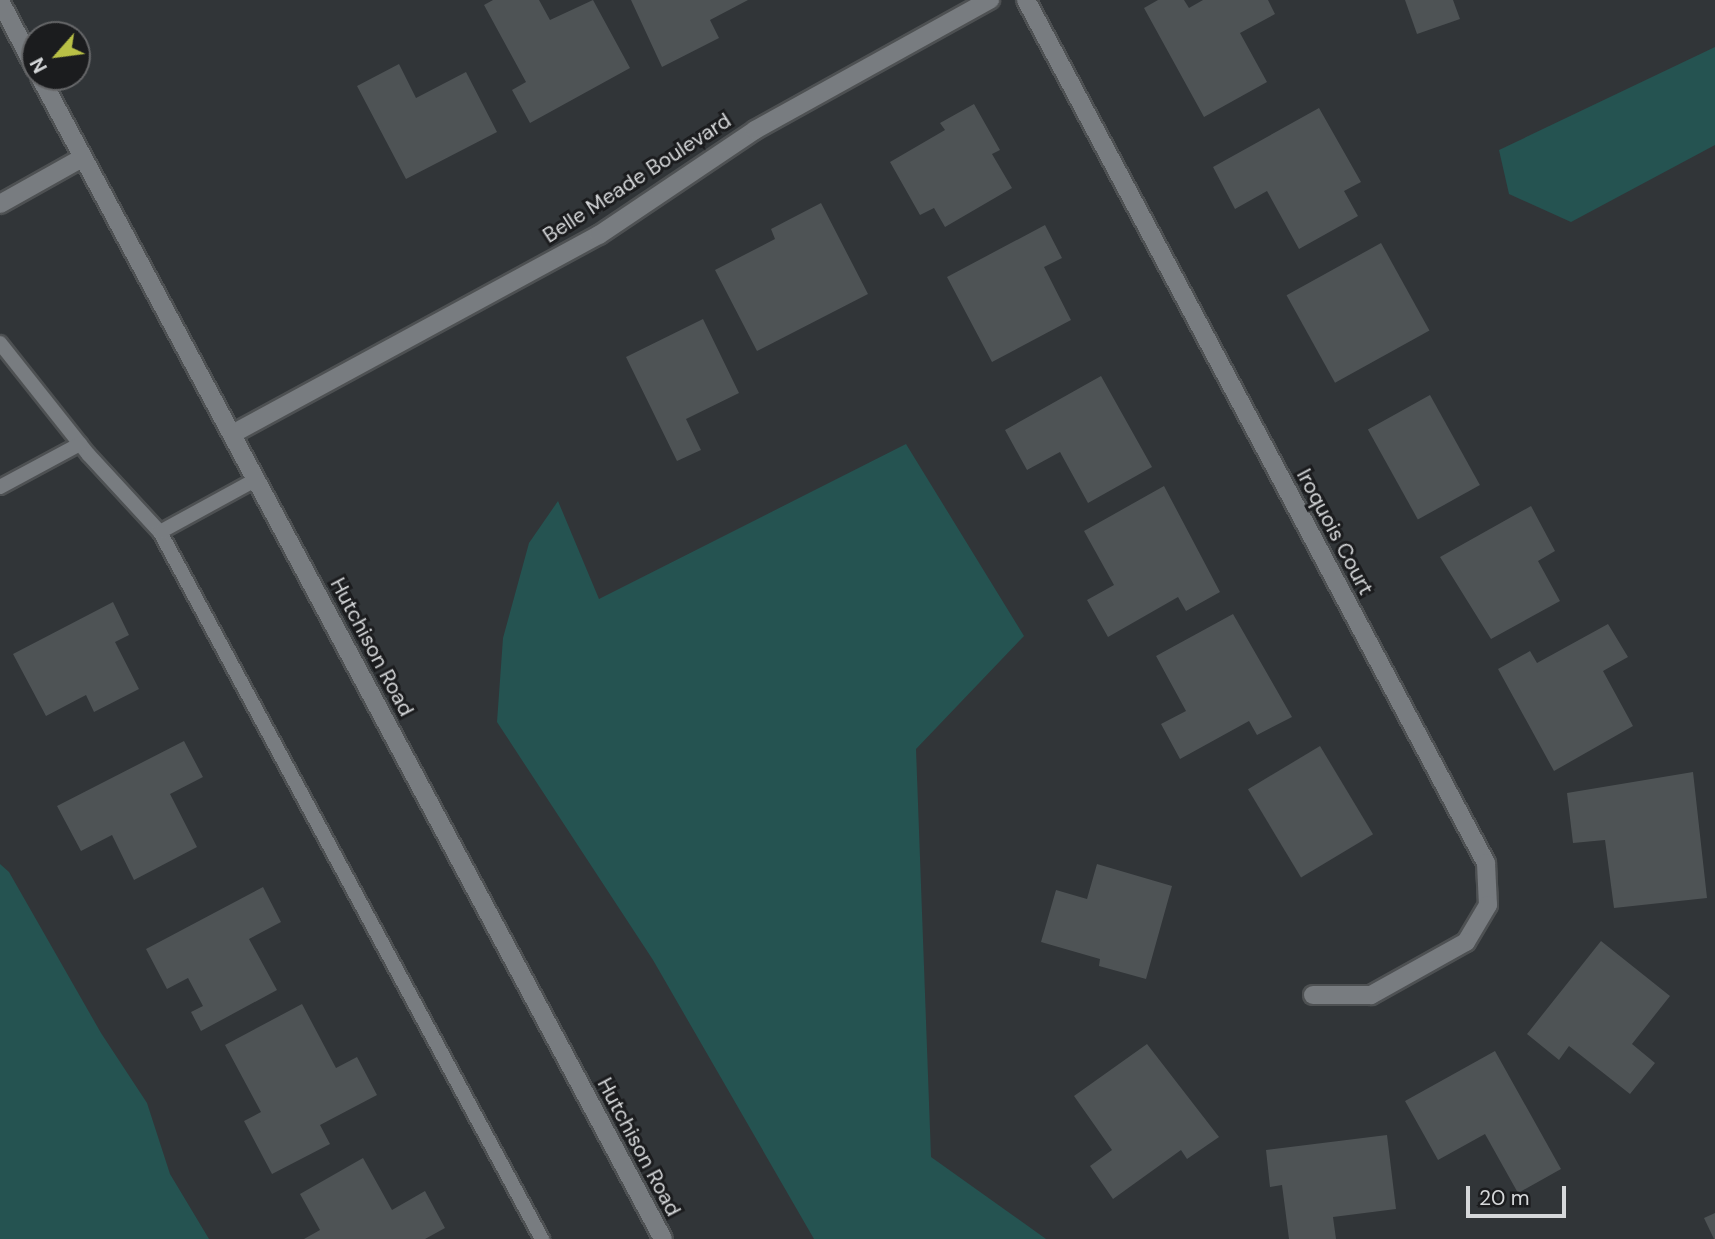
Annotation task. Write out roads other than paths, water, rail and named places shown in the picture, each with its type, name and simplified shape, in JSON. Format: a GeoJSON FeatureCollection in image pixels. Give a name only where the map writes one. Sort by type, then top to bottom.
{"type":"FeatureCollection","features":[{"type":"Feature","properties":{"kind":"street","name":"Belle Meade Boulevard"},"geometry":{"type":"LineString","coordinates":[[234,433],[599,235],[755,130],[990,0]]}},
{"type":"Feature","properties":{"kind":"street","name":"Iroquois Court"},"geometry":{"type":"LineString","coordinates":[[1026,0],[1486,863],[1488,905],[1466,942],[1371,995],[1313,995]]}},
{"type":"Feature","properties":{"kind":"street"},"geometry":{"type":"LineString","coordinates":[[0,1],[21,41]]}},
{"type":"Feature","properties":{"kind":"street","name":"Hutchison Road"},"geometry":{"type":"LineString","coordinates":[[47,91],[234,433],[663,1239]]}},
{"type":"Feature","properties":{"kind":"street"},"geometry":{"type":"LineString","coordinates":[[0,204],[82,158]]}},
{"type":"Feature","properties":{"kind":"lane"},"geometry":{"type":"LineString","coordinates":[[0,343],[80,444],[160,532],[542,1239]]}},
{"type":"Feature","properties":{"kind":"lane"},"geometry":{"type":"LineString","coordinates":[[0,487],[80,444]]}},
{"type":"Feature","properties":{"kind":"lane"},"geometry":{"type":"LineString","coordinates":[[160,532],[257,479]]}}]}
